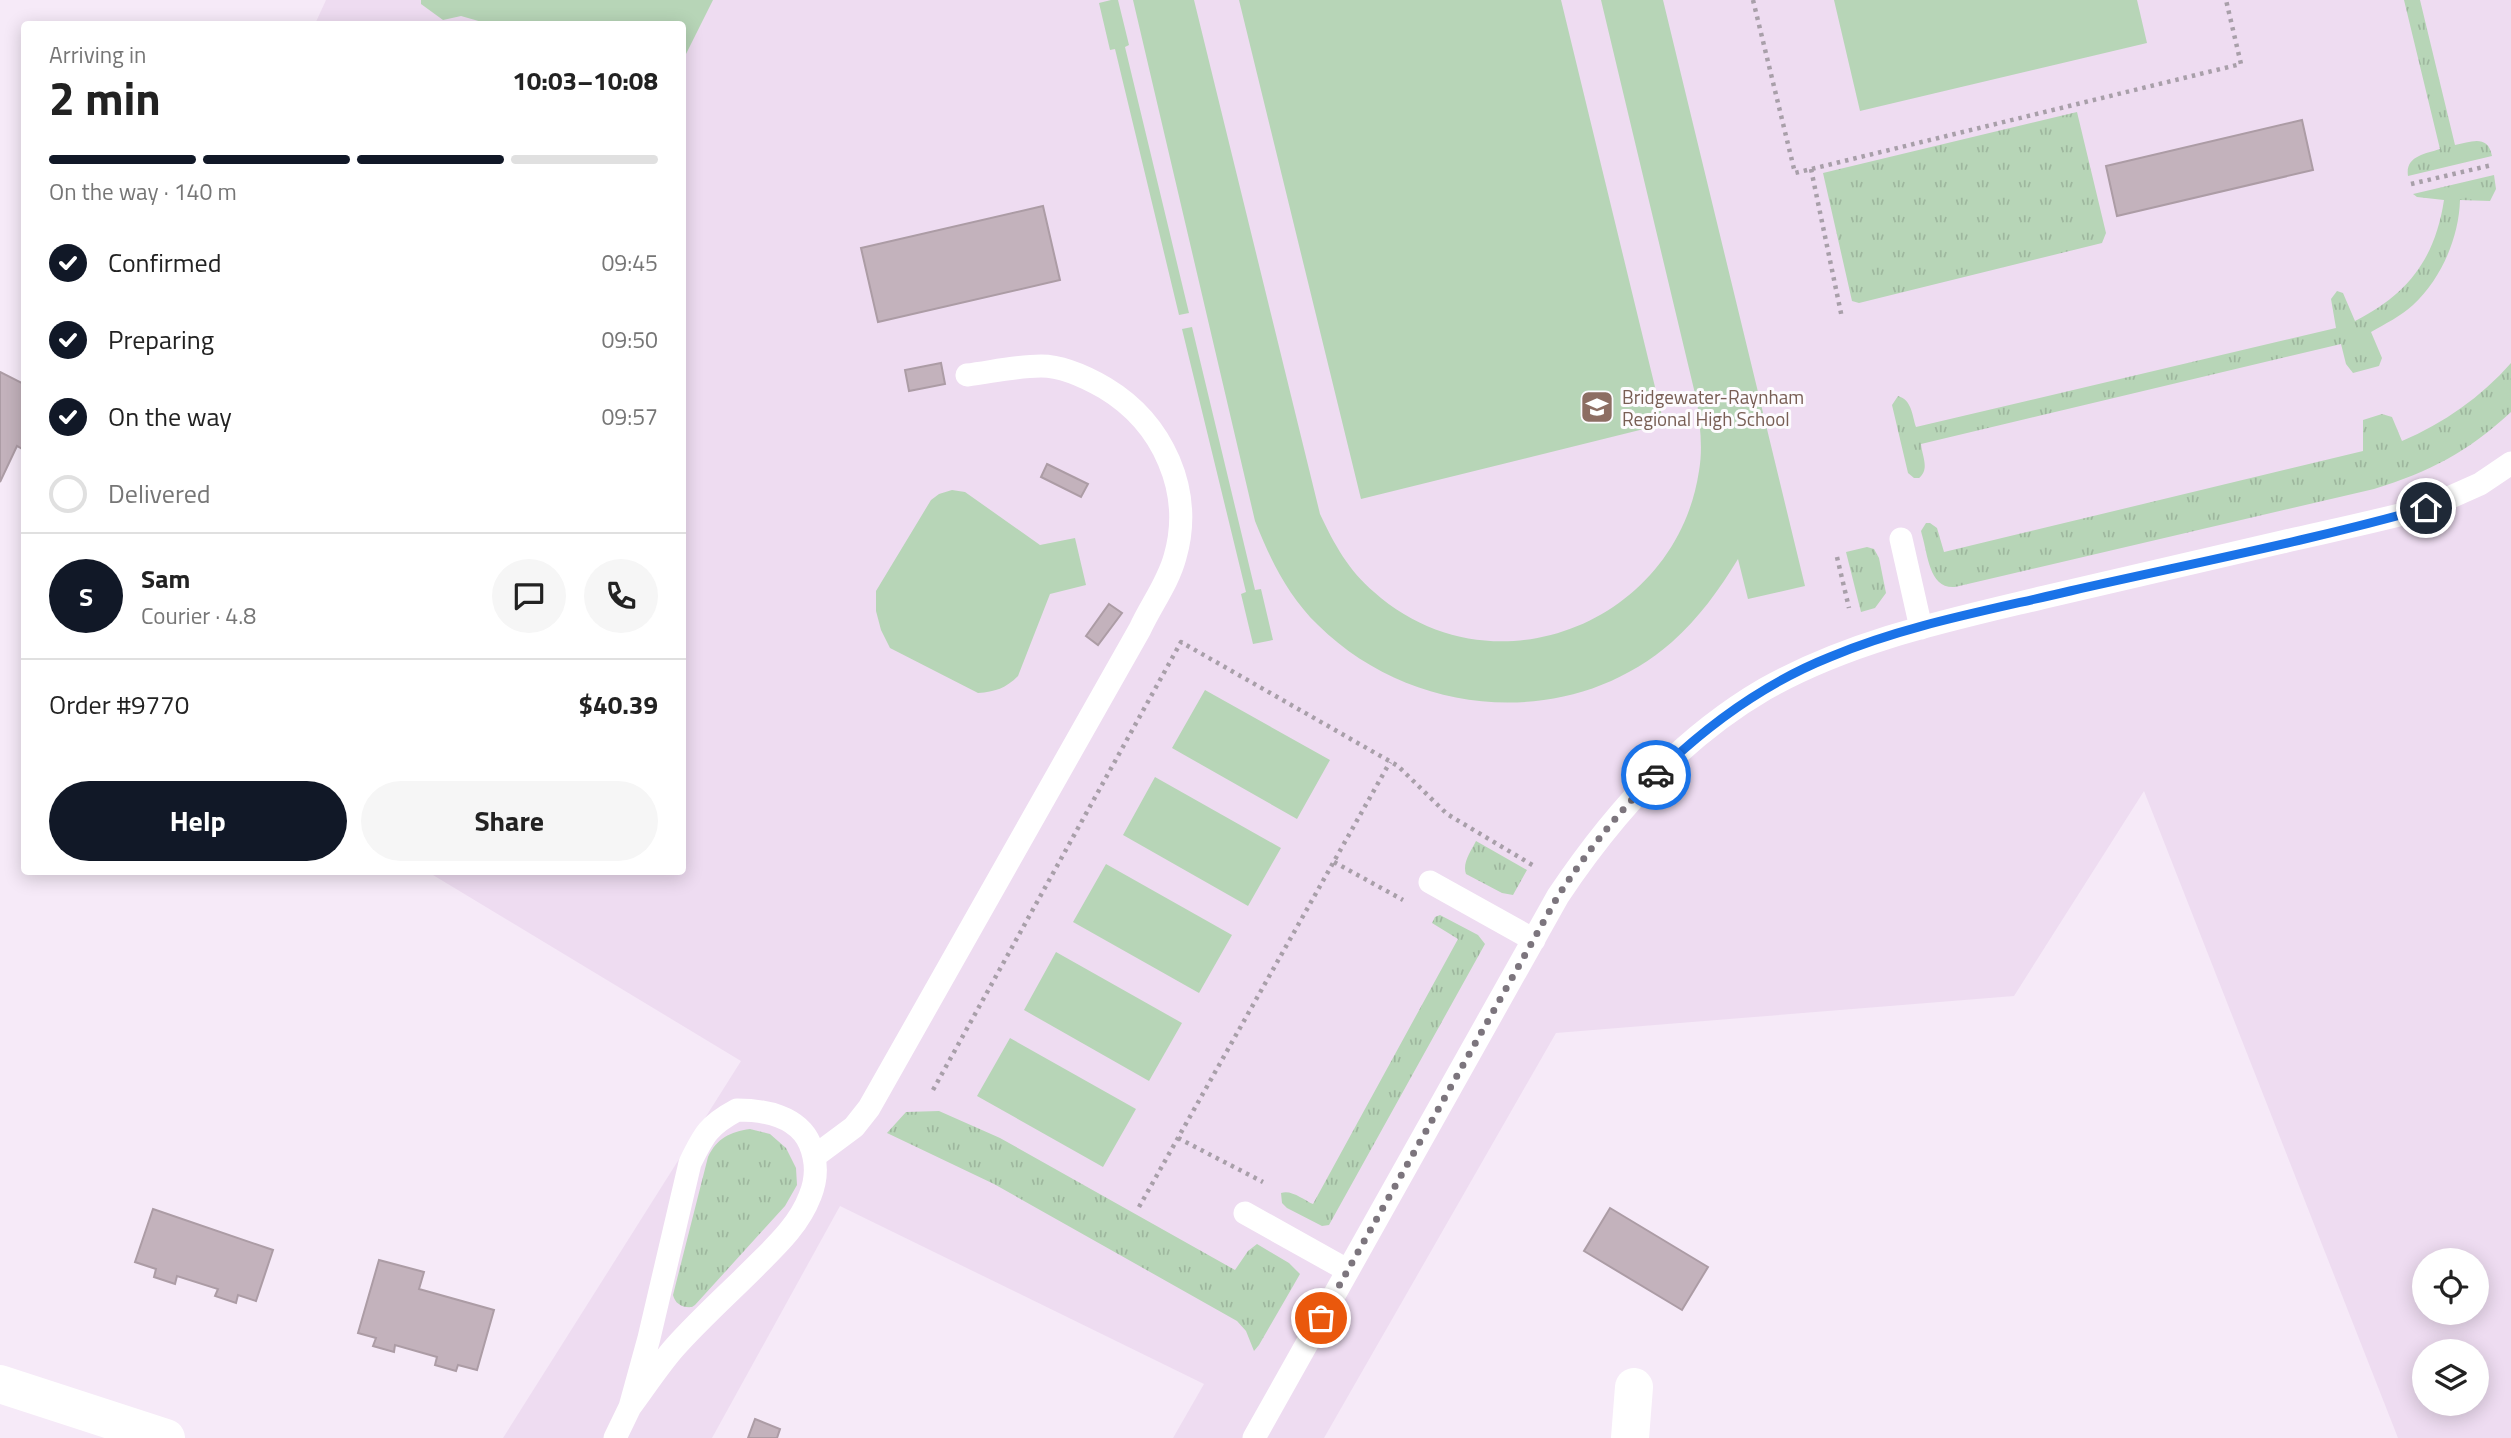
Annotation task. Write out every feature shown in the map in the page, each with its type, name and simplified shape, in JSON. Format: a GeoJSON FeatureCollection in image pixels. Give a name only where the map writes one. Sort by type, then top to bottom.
{"type":"FeatureCollection","features":[{"type":"Feature","properties":{"kind":"street"},"geometry":{"type":"LineString","coordinates":[[0,1384],[166,1438]]}},
{"type":"Feature","properties":{"kind":"street"},"geometry":{"type":"LineString","coordinates":[[1630,1438],[1634,1387]]}},
{"type":"Feature","properties":{"kind":"lane"},"geometry":{"type":"LineString","coordinates":[[815,1156],[854,1127],[869,1108],[1140,629],[1167,579],[1180,535],[1176,479],[1165,452],[1152,428],[1113,393],[1090,379],[1041,366],[967,375]]}},
{"type":"Feature","properties":{"kind":"lane"},"geometry":{"type":"LineString","coordinates":[[1254,1438],[1558,896],[1586,854],[1619,814],[1688,744],[1764,690],[1829,657],[1865,644],[1921,628],[2403,514],[2452,498],[2480,484],[2511,463]]}},
{"type":"Feature","properties":{"kind":"lane"},"geometry":{"type":"LineString","coordinates":[[1901,539],[1921,628]]}},
{"type":"Feature","properties":{"kind":"lane"},"geometry":{"type":"LineString","coordinates":[[1430,882],[1534,940]]}},
{"type":"Feature","properties":{"kind":"lane"},"geometry":{"type":"LineString","coordinates":[[615,1438],[630,1407],[690,1163],[702,1137],[717,1121],[737,1110],[757,1110],[778,1115],[795,1124],[808,1138],[815,1156],[816,1175],[811,1195],[786,1236],[675,1348],[630,1407]]}},
{"type":"Feature","properties":{"kind":"lane"},"geometry":{"type":"LineString","coordinates":[[1245,1213],[1347,1270]]}},
{"type":"Feature","properties":{"kind":"path"},"geometry":{"type":"LineString","coordinates":[[1753,0],[1795,173],[2241,64],[2226,0]]}},
{"type":"Feature","properties":{"kind":"path"},"geometry":{"type":"LineString","coordinates":[[2411,184],[2492,165]]}},
{"type":"Feature","properties":{"kind":"path"},"geometry":{"type":"LineString","coordinates":[[1811,169],[1842,318]]}},
{"type":"Feature","properties":{"kind":"path"},"geometry":{"type":"LineString","coordinates":[[1837,557],[1849,608]]}},
{"type":"Feature","properties":{"kind":"path"},"geometry":{"type":"LineString","coordinates":[[933,1090],[1181,642],[1398,766],[1447,814],[1534,866]]}},
{"type":"Feature","properties":{"kind":"path"},"geometry":{"type":"LineString","coordinates":[[1139,1208],[1390,762]]}},
{"type":"Feature","properties":{"kind":"path"},"geometry":{"type":"LineString","coordinates":[[1334,861],[1404,901]]}},
{"type":"Feature","properties":{"kind":"path"},"geometry":{"type":"LineString","coordinates":[[1178,1138],[1263,1182]]}},
{"type":"Feature","properties":{"kind":"shaded area","name":"Bridgewater-Raynham Regional High School"},"geometry":{"type":"Polygon","coordinates":[[[326,0],[2511,0],[2511,1438],[2398,1438],[2144,791],[2014,996],[1556,1033],[1324,1438],[1173,1438],[1204,1384],[840,1206],[712,1438],[503,1438],[741,1061],[433,875],[686,875],[686,21],[316,21],[326,0]]]}},
{"type":"Feature","properties":{"kind":"green space"},"geometry":{"type":"Polygon","coordinates":[[[421,0],[713,0],[686,54],[686,21],[478,21],[461,16],[443,20],[421,4],[421,0]]]}},
{"type":"Feature","properties":{"kind":"green space"},"geometry":{"type":"Polygon","coordinates":[[[1118,0],[1129,45],[1125,47],[1189,313],[1179,315],[1115,49],[1110,50],[1099,3],[1118,0]]]}},
{"type":"Feature","properties":{"kind":"green space"},"geometry":{"type":"Polygon","coordinates":[[[1133,0],[1194,0],[1320,514],[1337,546],[1357,575],[1374,592],[1421,623],[1471,639],[1523,640],[1572,628],[1617,604],[1655,569],[1683,524],[1699,471],[1701,445],[1697,402],[1601,0],[1663,0],[1805,586],[1748,599],[1738,559],[1708,603],[1672,642],[1631,671],[1586,690],[1540,701],[1492,702],[1444,695],[1398,680],[1356,656],[1318,625],[1307,614],[1281,576],[1255,521],[1133,0]]]}},
{"type":"Feature","properties":{"kind":"green space"},"geometry":{"type":"Polygon","coordinates":[[[1239,0],[1561,0],[1664,424],[1361,499],[1239,0]]]}},
{"type":"Feature","properties":{"kind":"green space"},"geometry":{"type":"Polygon","coordinates":[[[1834,0],[2137,0],[2147,43],[1860,111],[1834,0]]]}},
{"type":"Feature","properties":{"kind":"green space"},"geometry":{"type":"Polygon","coordinates":[[[2404,0],[2420,0],[2455,145],[2483,142],[2490,149],[2492,156],[2408,176],[2413,160],[2422,154],[2440,149],[2404,0]]]}},
{"type":"Feature","properties":{"kind":"green space"},"geometry":{"type":"Polygon","coordinates":[[[2077,112],[2106,233],[2102,243],[1859,303],[1852,301],[1823,173],[2077,112]]]}},
{"type":"Feature","properties":{"kind":"green space"},"geometry":{"type":"Polygon","coordinates":[[[2494,175],[2496,189],[2490,201],[2460,200],[2456,229],[2447,257],[2423,295],[2403,313],[2371,332],[2382,358],[2379,366],[2353,373],[2346,364],[2341,344],[1921,444],[1924,471],[1919,478],[1908,473],[1892,405],[1898,396],[1909,404],[1916,427],[2336,328],[2331,299],[2337,291],[2343,293],[2355,321],[2390,299],[2404,286],[2426,257],[2434,240],[2444,200],[2417,197],[2413,194],[2494,175]]]}},
{"type":"Feature","properties":{"kind":"green space"},"geometry":{"type":"Polygon","coordinates":[[[1192,327],[1255,590],[1261,589],[1273,640],[1253,644],[1241,594],[1246,592],[1182,329],[1192,327]]]}},
{"type":"Feature","properties":{"kind":"green space"},"geometry":{"type":"Polygon","coordinates":[[[2511,363],[2511,412],[2479,439],[2447,459],[2374,489],[1955,587],[1940,583],[1928,561],[1921,531],[1926,523],[1937,528],[1944,552],[2363,451],[2363,420],[2382,414],[2392,417],[2402,441],[2461,408],[2511,363]]]}},
{"type":"Feature","properties":{"kind":"green space"},"geometry":{"type":"Polygon","coordinates":[[[952,490],[965,492],[1040,545],[1075,538],[1086,585],[1050,594],[1018,676],[1009,684],[990,692],[978,693],[890,648],[876,611],[876,591],[931,500],[952,490]]]}},
{"type":"Feature","properties":{"kind":"green space"},"geometry":{"type":"Polygon","coordinates":[[[1867,547],[1874,549],[1879,558],[1886,593],[1875,608],[1861,612],[1846,552],[1867,547]]]}},
{"type":"Feature","properties":{"kind":"green space"},"geometry":{"type":"Polygon","coordinates":[[[1205,690],[1330,760],[1297,819],[1172,748],[1205,690]]]}},
{"type":"Feature","properties":{"kind":"green space"},"geometry":{"type":"Polygon","coordinates":[[[1155,777],[1281,848],[1248,906],[1123,835],[1155,777]]]}},
{"type":"Feature","properties":{"kind":"green space"},"geometry":{"type":"Polygon","coordinates":[[[1476,841],[1527,870],[1513,895],[1502,893],[1466,874],[1466,861],[1476,841]]]}},
{"type":"Feature","properties":{"kind":"green space"},"geometry":{"type":"Polygon","coordinates":[[[1106,864],[1232,935],[1199,993],[1073,922],[1106,864]]]}},
{"type":"Feature","properties":{"kind":"green space"},"geometry":{"type":"Polygon","coordinates":[[[1440,915],[1478,935],[1485,944],[1329,1225],[1322,1226],[1287,1208],[1282,1203],[1281,1193],[1293,1194],[1313,1204],[1458,939],[1432,923],[1435,917],[1440,915]]]}},
{"type":"Feature","properties":{"kind":"green space"},"geometry":{"type":"Polygon","coordinates":[[[1056,952],[1182,1023],[1149,1081],[1024,1010],[1056,952]]]}},
{"type":"Feature","properties":{"kind":"green space"},"geometry":{"type":"Polygon","coordinates":[[[1010,1038],[1136,1109],[1103,1167],[977,1096],[1010,1038]]]}},
{"type":"Feature","properties":{"kind":"green space"},"geometry":{"type":"Polygon","coordinates":[[[939,1111],[1000,1138],[1235,1270],[1248,1251],[1257,1244],[1289,1263],[1300,1274],[1259,1345],[1254,1351],[1246,1331],[1237,1321],[994,1184],[887,1133],[906,1112],[939,1111]]]}},
{"type":"Feature","properties":{"kind":"green space"},"geometry":{"type":"Polygon","coordinates":[[[750,1129],[770,1134],[786,1148],[796,1168],[797,1185],[785,1206],[695,1305],[683,1306],[673,1295],[708,1157],[725,1137],[750,1129]]]}},
{"type":"Feature","properties":{"kind":"building"},"geometry":{"type":"Polygon","coordinates":[[[2302,120],[2313,170],[2117,216],[2106,166],[2302,120]]]}},
{"type":"Feature","properties":{"kind":"building"},"geometry":{"type":"Polygon","coordinates":[[[1043,206],[1060,280],[878,322],[861,248],[1043,206]]]}},
{"type":"Feature","properties":{"kind":"building"},"geometry":{"type":"Polygon","coordinates":[[[941,363],[945,384],[909,391],[905,370],[941,363]]]}},
{"type":"Feature","properties":{"kind":"building"},"geometry":{"type":"Polygon","coordinates":[[[0,372],[21,382],[21,448],[17,446],[0,482],[0,372]]]}},
{"type":"Feature","properties":{"kind":"building"},"geometry":{"type":"Polygon","coordinates":[[[1047,464],[1088,484],[1081,497],[1041,477],[1047,464]]]}},
{"type":"Feature","properties":{"kind":"building"},"geometry":{"type":"Polygon","coordinates":[[[1109,604],[1122,613],[1098,645],[1086,636],[1109,604]]]}},
{"type":"Feature","properties":{"kind":"building"},"geometry":{"type":"Polygon","coordinates":[[[1610,1208],[1708,1267],[1682,1310],[1584,1251],[1610,1208]]]}},
{"type":"Feature","properties":{"kind":"building"},"geometry":{"type":"Polygon","coordinates":[[[153,1209],[273,1250],[256,1301],[238,1295],[236,1303],[215,1296],[218,1289],[177,1276],[175,1284],[154,1277],[156,1269],[135,1262],[153,1209]]]}},
{"type":"Feature","properties":{"kind":"building"},"geometry":{"type":"Polygon","coordinates":[[[379,1260],[424,1272],[419,1289],[494,1310],[477,1370],[458,1365],[456,1371],[435,1365],[437,1357],[395,1345],[394,1352],[373,1346],[376,1338],[358,1333],[379,1260]]]}},
{"type":"Feature","properties":{"kind":"building"},"geometry":{"type":"Polygon","coordinates":[[[755,1419],[780,1429],[777,1438],[748,1438],[755,1419]]]}},
{"type":"Feature","properties":{"kind":"way so far"},"geometry":{"type":"LineString","coordinates":[[1321,1318],[1558,896],[1586,854],[1656,775]]}},
{"type":"Feature","properties":{"kind":"place","name":"Bridgewater-Raynham Regional High School"},"geometry":{"type":"Point","coordinates":[1597,407]}},
{"type":"Feature","properties":{"kind":"route"},"geometry":{"type":"LineString","coordinates":[[1656,775],[1688,744],[1764,690],[1829,657],[1865,644],[1967,615],[2426,508]]}}]}
